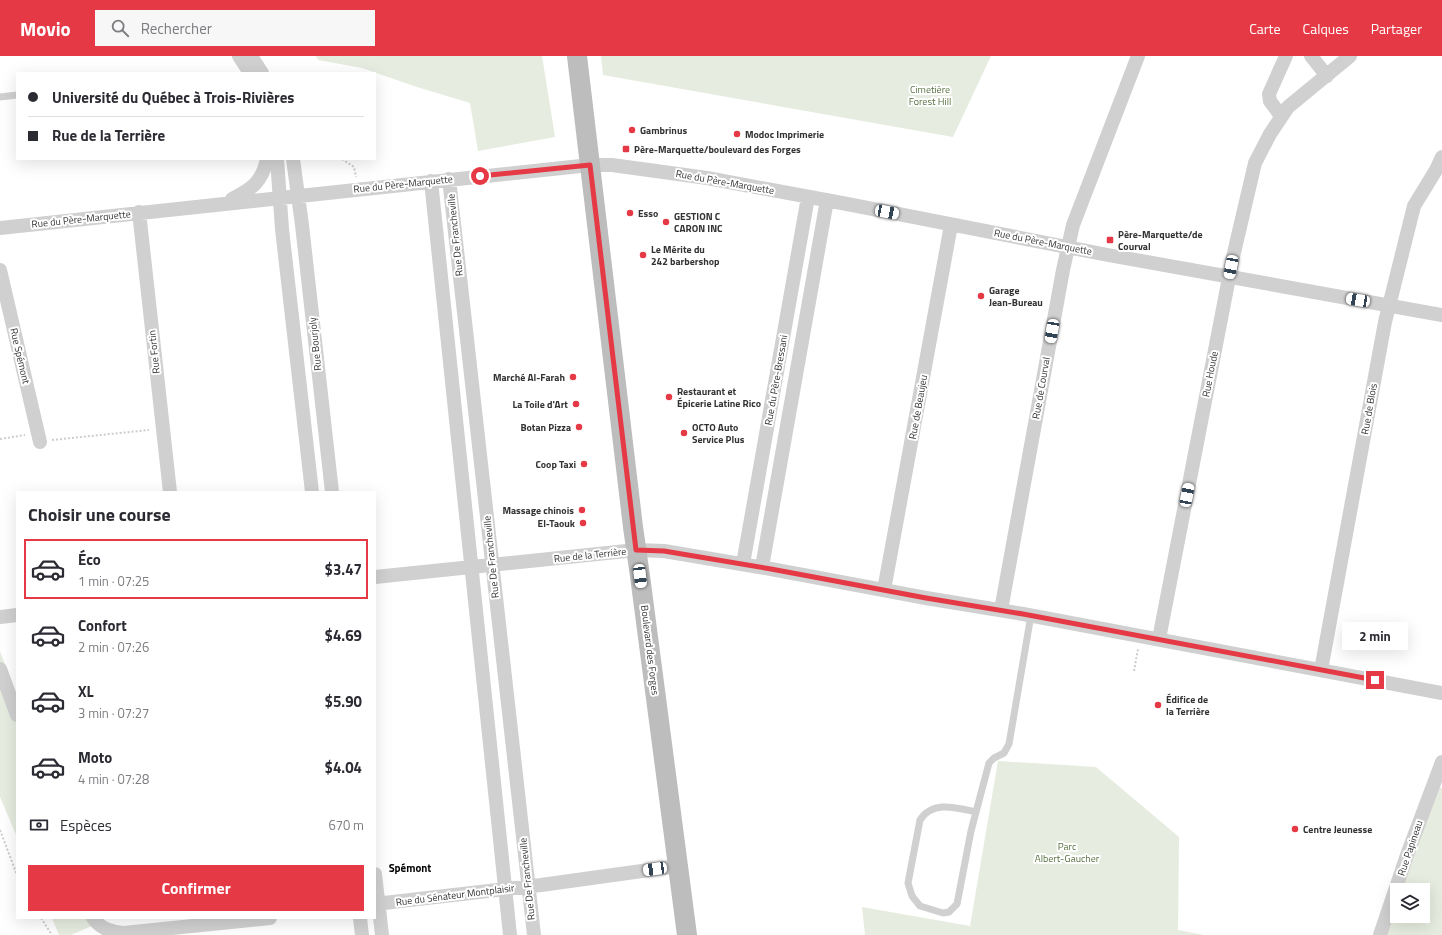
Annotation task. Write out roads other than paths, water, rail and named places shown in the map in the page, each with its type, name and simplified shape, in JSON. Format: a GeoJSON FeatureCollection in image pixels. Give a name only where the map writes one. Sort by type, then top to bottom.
{"type":"FeatureCollection","features":[{"type":"Feature","properties":{"kind":"main road","name":"Boulevard des Forges"},"geometry":{"type":"LineString","coordinates":[[577,56],[636,550],[687,935]]}},
{"type":"Feature","properties":{"kind":"street"},"geometry":{"type":"LineString","coordinates":[[239,56],[249,72]]}},
{"type":"Feature","properties":{"kind":"street"},"geometry":{"type":"LineString","coordinates":[[251,56],[261,72]]}},
{"type":"Feature","properties":{"kind":"street","name":"Rue de Courval"},"geometry":{"type":"LineString","coordinates":[[1001,610],[1073,226],[1138,56]]}},
{"type":"Feature","properties":{"kind":"street"},"geometry":{"type":"LineString","coordinates":[[1281,116],[1270,101],[1269,94],[1286,56]]}},
{"type":"Feature","properties":{"kind":"street"},"geometry":{"type":"LineString","coordinates":[[1311,56],[1327,76]]}},
{"type":"Feature","properties":{"kind":"street","name":"Rue Houde"},"geometry":{"type":"LineString","coordinates":[[1159,639],[1229,277],[1255,163],[1281,116],[1292,103],[1350,56]]}},
{"type":"Feature","properties":{"kind":"street","name":"Rue de Blois"},"geometry":{"type":"LineString","coordinates":[[1321,670],[1389,306],[1414,206],[1436,170],[1442,157]]}},
{"type":"Feature","properties":{"kind":"street"},"geometry":{"type":"LineString","coordinates":[[222,203],[244,193],[256,184],[262,175],[267,160]]}},
{"type":"Feature","properties":{"kind":"street","name":"Rue Bourjoly"},"geometry":{"type":"LineString","coordinates":[[277,160],[282,229],[312,491]]}},
{"type":"Feature","properties":{"kind":"street","name":"Rue Bourjoly"},"geometry":{"type":"LineString","coordinates":[[293,160],[332,491]]}},
{"type":"Feature","properties":{"kind":"street","name":"Rue du Père-Marquette"},"geometry":{"type":"LineString","coordinates":[[0,228],[449,179],[590,165],[612,165],[827,200],[1068,247],[1442,315]]}},
{"type":"Feature","properties":{"kind":"street","name":"Rue De Francheville"},"geometry":{"type":"LineString","coordinates":[[449,179],[534,935]]}},
{"type":"Feature","properties":{"kind":"street","name":"Rue De Francheville"},"geometry":{"type":"LineString","coordinates":[[431,181],[510,935]]}},
{"type":"Feature","properties":{"kind":"street","name":"Rue du Père-Bressani"},"geometry":{"type":"LineString","coordinates":[[743,564],[808,197]]}},
{"type":"Feature","properties":{"kind":"street","name":"Rue du Père-Bressani"},"geometry":{"type":"LineString","coordinates":[[762,567],[827,200]]}},
{"type":"Feature","properties":{"kind":"street","name":"Rue Fortin"},"geometry":{"type":"LineString","coordinates":[[139,212],[170,491]]}},
{"type":"Feature","properties":{"kind":"street","name":"Rue de Beaujeu"},"geometry":{"type":"LineString","coordinates":[[884,590],[951,225]]}},
{"type":"Feature","properties":{"kind":"street","name":"Rue Spémont"},"geometry":{"type":"LineString","coordinates":[[0,270],[40,442]]}},
{"type":"Feature","properties":{"kind":"street","name":"Rue de la Terrière"},"geometry":{"type":"LineString","coordinates":[[376,577],[636,550],[664,551],[1031,615],[1442,693]]}},
{"type":"Feature","properties":{"kind":"street"},"geometry":{"type":"LineString","coordinates":[[0,617],[16,615]]}},
{"type":"Feature","properties":{"kind":"street"},"geometry":{"type":"LineString","coordinates":[[0,669],[16,712]]}},
{"type":"Feature","properties":{"kind":"street","name":"Rue Papineau"},"geometry":{"type":"LineString","coordinates":[[1380,935],[1407,855],[1437,787],[1442,762]]}},
{"type":"Feature","properties":{"kind":"street","name":"Rue du Sénateur Montplaisir"},"geometry":{"type":"LineString","coordinates":[[377,904],[506,889],[678,866]]}},
{"type":"Feature","properties":{"kind":"street"},"geometry":{"type":"LineString","coordinates":[[376,889],[382,935]]}},
{"type":"Feature","properties":{"kind":"street"},"geometry":{"type":"LineString","coordinates":[[94,919],[104,929],[112,932],[124,933],[218,926],[264,919]]}},
{"type":"Feature","properties":{"kind":"street"},"geometry":{"type":"LineString","coordinates":[[360,919],[362,935]]}},
{"type":"Feature","properties":{"kind":"lane"},"geometry":{"type":"LineString","coordinates":[[0,97],[16,95]]}},
{"type":"Feature","properties":{"kind":"lane"},"geometry":{"type":"LineString","coordinates":[[976,812],[948,806],[938,807],[924,814],[920,820],[908,883],[912,896],[920,906],[943,913],[949,912],[957,904],[971,831],[989,763],[994,758],[1004,753],[1009,744],[1031,615]]}},
{"type":"Feature","properties":{"kind":"place","name":"Gambrinus"},"geometry":{"type":"Point","coordinates":[632,130]}},
{"type":"Feature","properties":{"kind":"place","name":"Modoc Imprimerie"},"geometry":{"type":"Point","coordinates":[737,134]}},
{"type":"Feature","properties":{"kind":"place","name":"Père-Marquette/boulevard des Forges"},"geometry":{"type":"Point","coordinates":[626,149]}},
{"type":"Feature","properties":{"kind":"place","name":"Esso"},"geometry":{"type":"Point","coordinates":[630,213]}},
{"type":"Feature","properties":{"kind":"place","name":"GESTION C CARON INC"},"geometry":{"type":"Point","coordinates":[666,222]}},
{"type":"Feature","properties":{"kind":"place","name":"Père-Marquette/de Courval"},"geometry":{"type":"Point","coordinates":[1110,240]}},
{"type":"Feature","properties":{"kind":"place","name":"Le Mérite du 242 barbershop"},"geometry":{"type":"Point","coordinates":[643,255]}},
{"type":"Feature","properties":{"kind":"place","name":"Garage Jean-Bureau"},"geometry":{"type":"Point","coordinates":[981,296]}},
{"type":"Feature","properties":{"kind":"place","name":"Marché Al-Farah"},"geometry":{"type":"Point","coordinates":[573,377]}},
{"type":"Feature","properties":{"kind":"place","name":"Restaurant et Épicerie Latine Rico"},"geometry":{"type":"Point","coordinates":[669,397]}},
{"type":"Feature","properties":{"kind":"place","name":"La Toile d'Art"},"geometry":{"type":"Point","coordinates":[576,404]}},
{"type":"Feature","properties":{"kind":"place","name":"Botan Pizza"},"geometry":{"type":"Point","coordinates":[579,427]}},
{"type":"Feature","properties":{"kind":"place","name":"OCTO Auto Service Plus"},"geometry":{"type":"Point","coordinates":[684,433]}},
{"type":"Feature","properties":{"kind":"place","name":"Coop Taxi"},"geometry":{"type":"Point","coordinates":[584,464]}},
{"type":"Feature","properties":{"kind":"place","name":"Massage chinois"},"geometry":{"type":"Point","coordinates":[582,510]}},
{"type":"Feature","properties":{"kind":"place","name":"El-Taouk"},"geometry":{"type":"Point","coordinates":[583,523]}},
{"type":"Feature","properties":{"kind":"place","name":"Édifice de la Terrière"},"geometry":{"type":"Point","coordinates":[1158,705]}},
{"type":"Feature","properties":{"kind":"place","name":"Centre Jeunesse"},"geometry":{"type":"Point","coordinates":[1295,829]}},
{"type":"Feature","properties":{"kind":"district","name":"Spémont"},"geometry":{"type":"Point","coordinates":[410,868]}},
{"type":"Feature","properties":{"kind":"park label","name":"Cimetière Forest Hill"},"geometry":{"type":"Point","coordinates":[930,94]}},
{"type":"Feature","properties":{"kind":"park label","name":"Parc Albert-Gaucher"},"geometry":{"type":"Point","coordinates":[1067,852]}}]}
